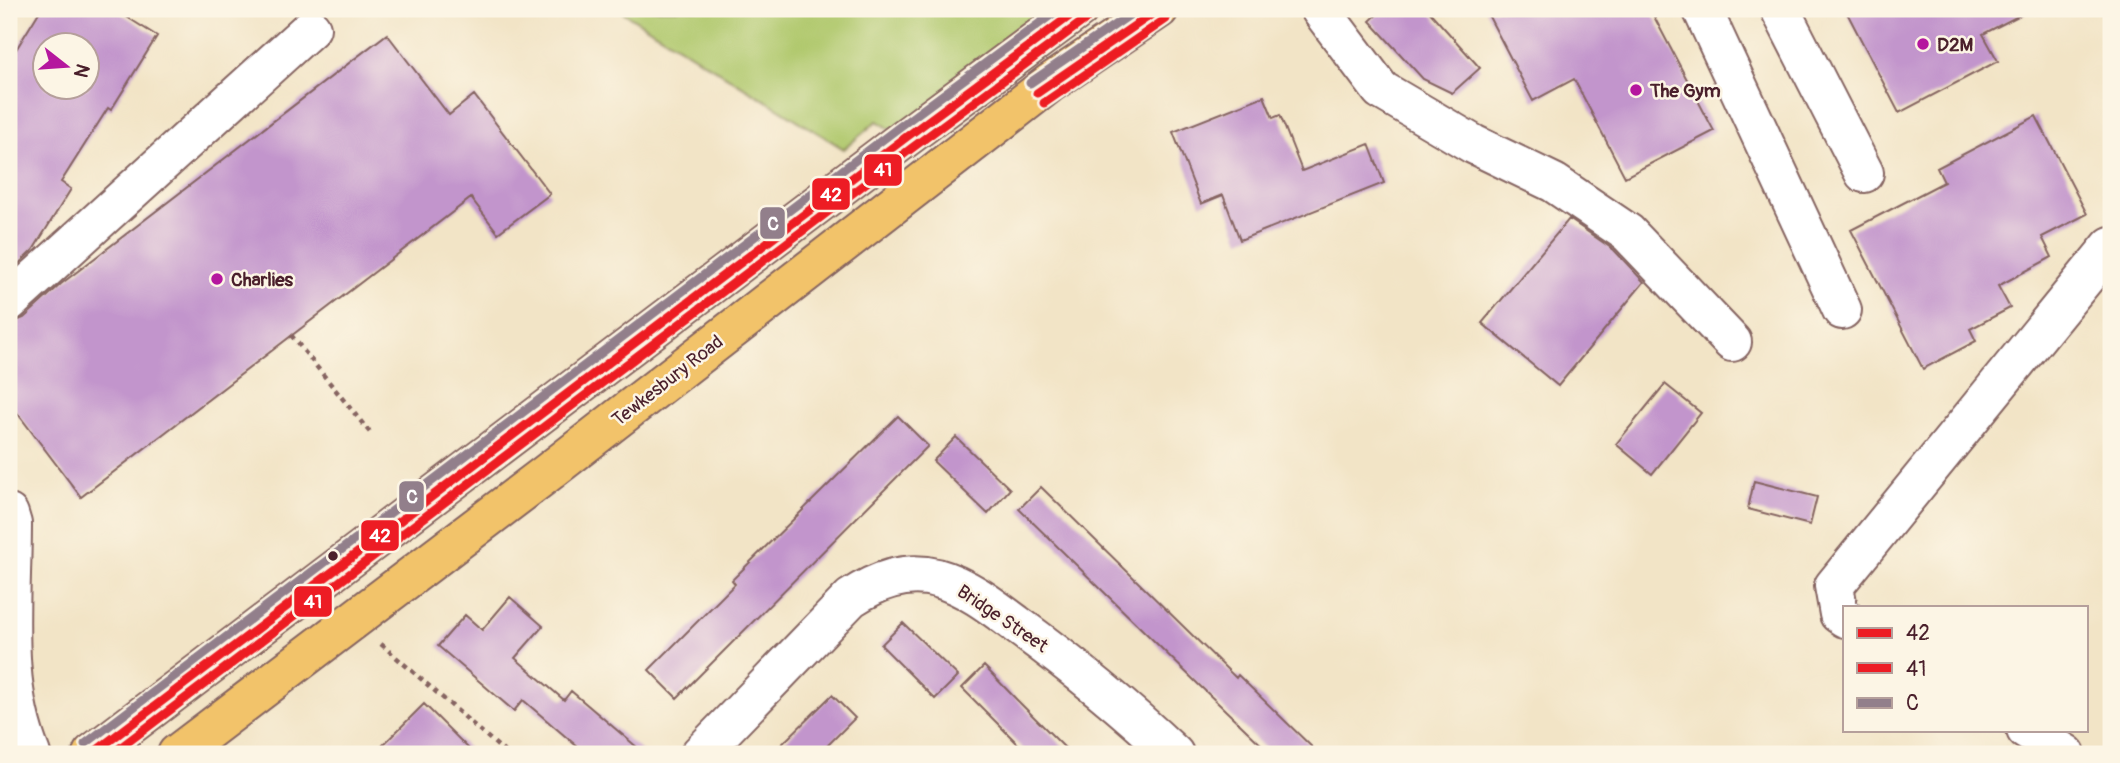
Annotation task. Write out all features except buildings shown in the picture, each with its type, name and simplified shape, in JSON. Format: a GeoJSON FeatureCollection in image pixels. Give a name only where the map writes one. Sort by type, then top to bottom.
{"type":"FeatureCollection","features":[{"type":"Feature","properties":{"kind":"highway"},"geometry":{"type":"LineString","coordinates":[[92,754],[1079,9]]}},
{"type":"Feature","properties":{"kind":"highway","name":"Tewkesbury Road"},"geometry":{"type":"LineString","coordinates":[[177,754],[546,474],[1049,83],[1158,9]]}},
{"type":"Feature","properties":{"kind":"street"},"geometry":{"type":"LineString","coordinates":[[1320,9],[1381,90],[1473,144],[1554,183],[1628,233],[1732,342]]}},
{"type":"Feature","properties":{"kind":"street"},"geometry":{"type":"LineString","coordinates":[[1702,9],[1842,310]]}},
{"type":"Feature","properties":{"kind":"street"},"geometry":{"type":"LineString","coordinates":[[1780,9],[1864,173]]}},
{"type":"Feature","properties":{"kind":"street"},"geometry":{"type":"LineString","coordinates":[[9,302],[311,28]]}},
{"type":"Feature","properties":{"kind":"street"},"geometry":{"type":"LineString","coordinates":[[1843,617],[1839,614],[1834,586],[2111,246]]}},
{"type":"Feature","properties":{"kind":"street"},"geometry":{"type":"LineString","coordinates":[[9,514],[12,524],[10,674],[22,733],[31,754]]}},
{"type":"Feature","properties":{"kind":"street","name":"Bridge Street"},"geometry":{"type":"LineString","coordinates":[[700,754],[851,598],[869,586],[890,578],[912,575],[935,577],[957,585],[999,612],[1079,671],[1174,754]]}},
{"type":"Feature","properties":{"kind":"street"},"geometry":{"type":"LineString","coordinates":[[2029,732],[2066,754]]}},
{"type":"Feature","properties":{"kind":"path"},"geometry":{"type":"LineString","coordinates":[[292,335],[372,436]]}},
{"type":"Feature","properties":{"kind":"path"},"geometry":{"type":"LineString","coordinates":[[353,619],[507,754]]}},
{"type":"Feature","properties":{"kind":"green space"},"geometry":{"type":"Polygon","coordinates":[[[618,9],[1079,9],[905,138],[877,121],[844,149],[618,9]]]}},
{"type":"Feature","properties":{"kind":"transit line","name":"C"},"geometry":{"type":"LineString","coordinates":[[85,744],[1059,9]]}},
{"type":"Feature","properties":{"kind":"transit line","name":"42"},"geometry":{"type":"LineString","coordinates":[[92,754],[1079,9]]}},
{"type":"Feature","properties":{"kind":"transit line","name":"C"},"geometry":{"type":"LineString","coordinates":[[1030,83],[1138,9]]}},
{"type":"Feature","properties":{"kind":"transit line","name":"42"},"geometry":{"type":"LineString","coordinates":[[1037,93],[1159,9]]}},
{"type":"Feature","properties":{"kind":"transit line","name":"41"},"geometry":{"type":"LineString","coordinates":[[112,754],[1086,19]]}},
{"type":"Feature","properties":{"kind":"transit line","name":"41"},"geometry":{"type":"LineString","coordinates":[[1044,103],[1166,19]]}},
{"type":"Feature","properties":{"kind":"place","name":"D2M"},"geometry":{"type":"Point","coordinates":[1923,44]}},
{"type":"Feature","properties":{"kind":"place","name":"The Gym"},"geometry":{"type":"Point","coordinates":[1636,90]}},
{"type":"Feature","properties":{"kind":"place","name":"Charlies"},"geometry":{"type":"Point","coordinates":[217,279]}}]}
